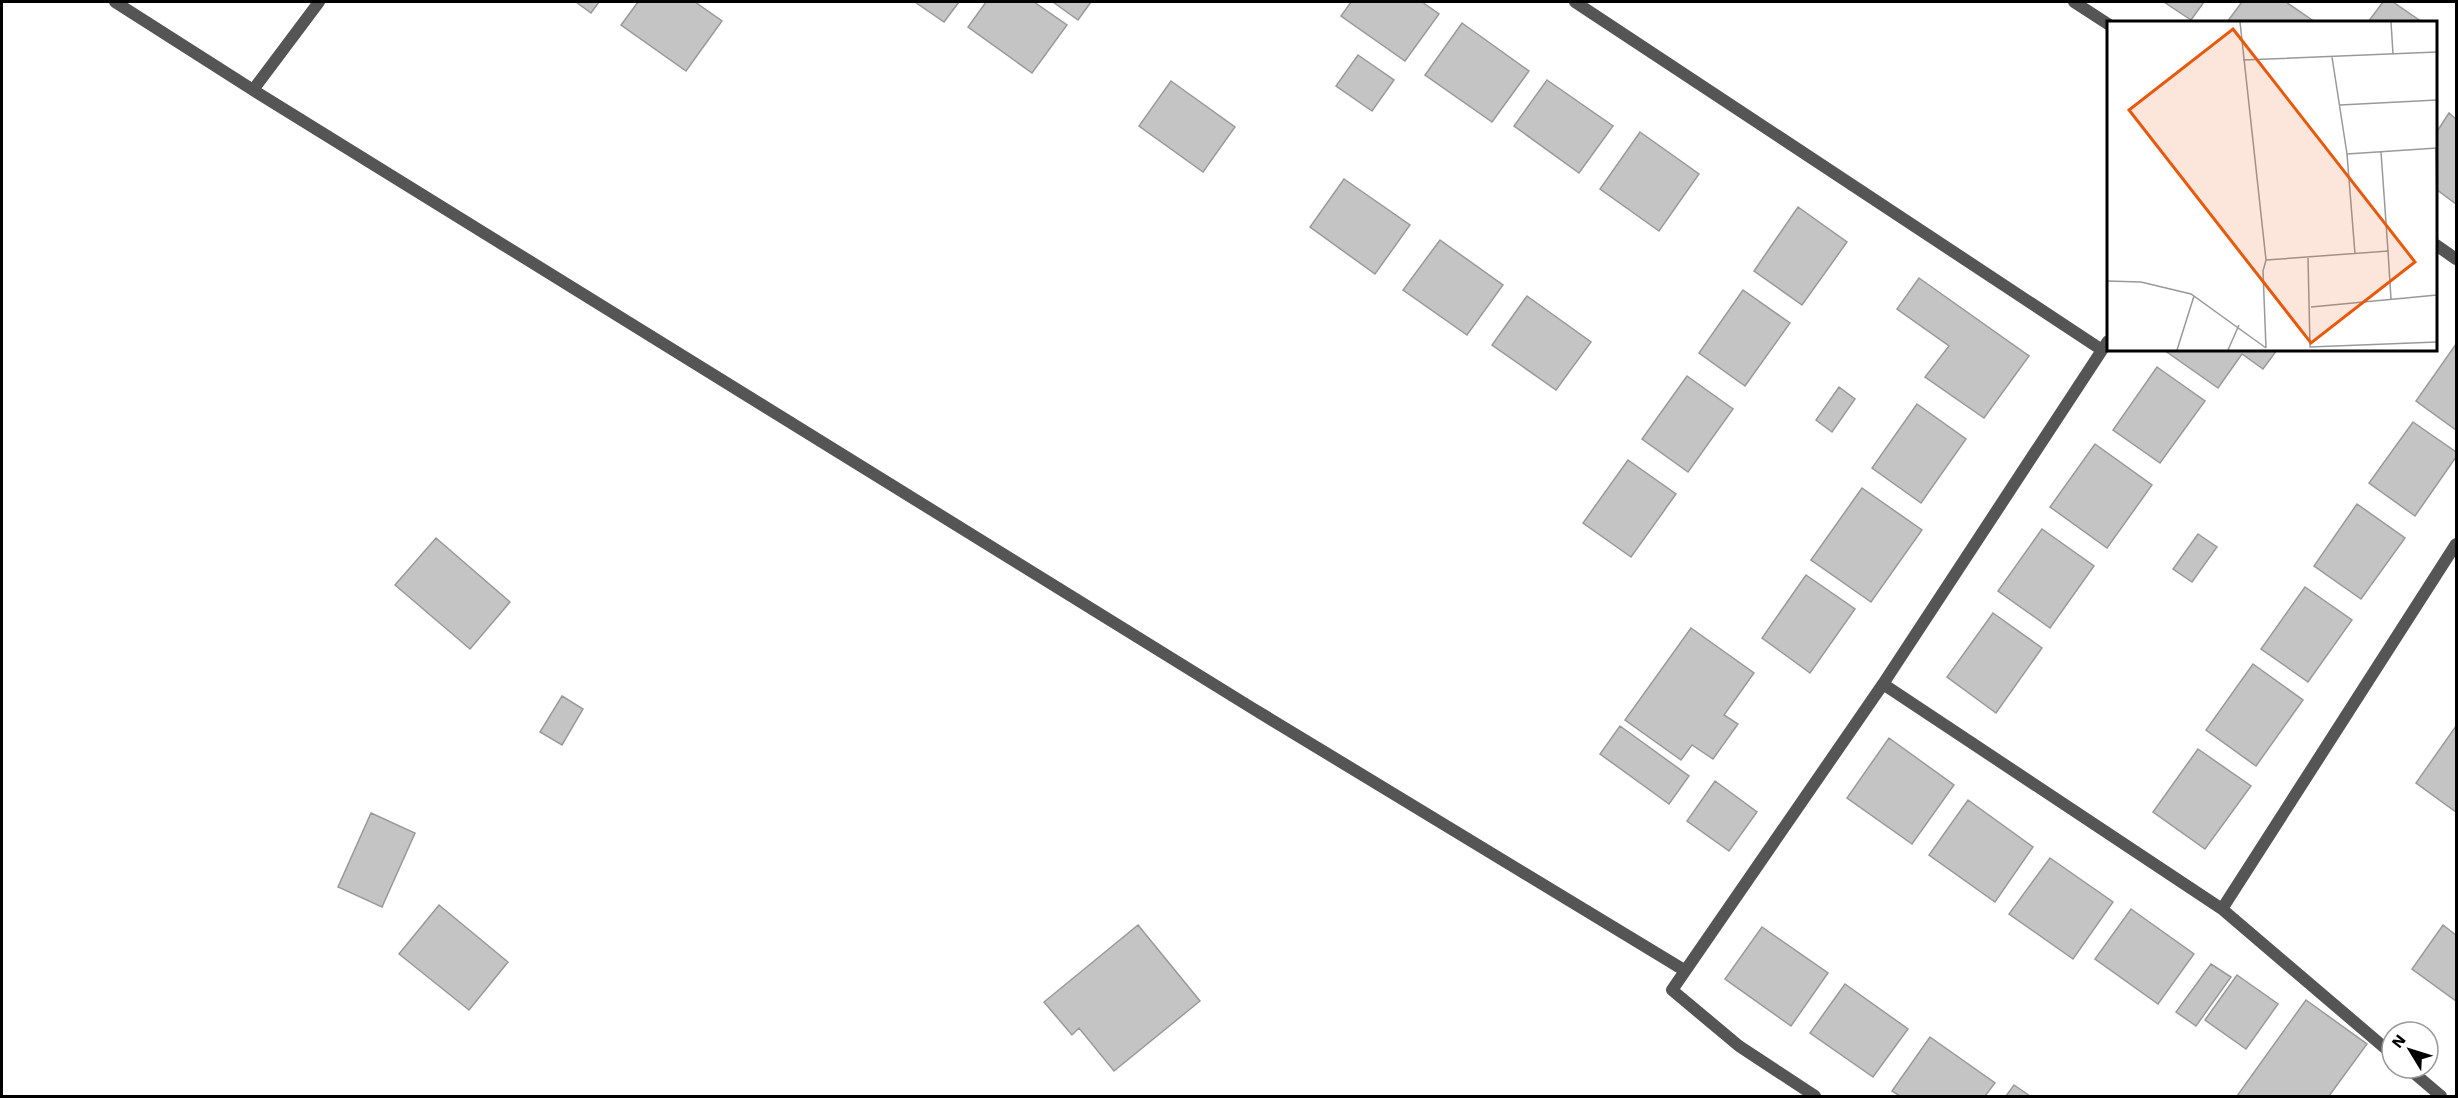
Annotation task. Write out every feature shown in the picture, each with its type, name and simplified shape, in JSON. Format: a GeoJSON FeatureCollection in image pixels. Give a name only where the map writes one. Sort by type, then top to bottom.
{"type":"FeatureCollection","features":[{"type":"Feature","properties":{"kind":"street"},"geometry":{"type":"LineString","coordinates":[[115,2],[1252,708],[1684,970]]}},
{"type":"Feature","properties":{"kind":"street"},"geometry":{"type":"LineString","coordinates":[[254,90],[318,2]]}},
{"type":"Feature","properties":{"kind":"street"},"geometry":{"type":"LineString","coordinates":[[1575,2],[2105,346],[1883,684],[1672,990],[1739,1046],[1815,1096]]}},
{"type":"Feature","properties":{"kind":"street"},"geometry":{"type":"LineString","coordinates":[[2074,2],[2107,23]]}},
{"type":"Feature","properties":{"kind":"street"},"geometry":{"type":"LineString","coordinates":[[2437,246],[2457,259]]}},
{"type":"Feature","properties":{"kind":"street"},"geometry":{"type":"LineString","coordinates":[[2222,909],[2457,544]]}},
{"type":"Feature","properties":{"kind":"street"},"geometry":{"type":"LineString","coordinates":[[1883,684],[2222,909],[2380,1044]]}},
{"type":"Feature","properties":{"kind":"street"},"geometry":{"type":"LineString","coordinates":[[2422,1080],[2441,1096]]}},
{"type":"Feature","properties":{"kind":"building"},"geometry":{"type":"Polygon","coordinates":[[[576,2],[599,2],[591,13],[576,2]]]}},
{"type":"Feature","properties":{"kind":"building"},"geometry":{"type":"Polygon","coordinates":[[[638,2],[695,2],[722,21],[686,71],[621,25],[638,2]]]}},
{"type":"Feature","properties":{"kind":"building"},"geometry":{"type":"Polygon","coordinates":[[[915,2],[959,2],[944,22],[915,2]]]}},
{"type":"Feature","properties":{"kind":"building"},"geometry":{"type":"Polygon","coordinates":[[[986,2],[1034,2],[1067,25],[1032,73],[968,27],[986,2]]]}},
{"type":"Feature","properties":{"kind":"building"},"geometry":{"type":"Polygon","coordinates":[[[1053,2],[1091,2],[1078,20],[1053,2]]]}},
{"type":"Feature","properties":{"kind":"building"},"geometry":{"type":"Polygon","coordinates":[[[1351,2],[1422,2],[1439,14],[1405,61],[1341,16],[1351,2]]]}},
{"type":"Feature","properties":{"kind":"building"},"geometry":{"type":"Polygon","coordinates":[[[2164,2],[2204,2],[2191,20],[2164,2]]]}},
{"type":"Feature","properties":{"kind":"building"},"geometry":{"type":"Polygon","coordinates":[[[2242,2],[2286,2],[2314,21],[2228,21],[2242,2]]]}},
{"type":"Feature","properties":{"kind":"building"},"geometry":{"type":"Polygon","coordinates":[[[2383,2],[2393,2],[2421,21],[2369,21],[2383,2]]]}},
{"type":"Feature","properties":{"kind":"building"},"geometry":{"type":"Polygon","coordinates":[[[1462,23],[1529,71],[1492,122],[1425,75],[1462,23]]]}},
{"type":"Feature","properties":{"kind":"building"},"geometry":{"type":"Polygon","coordinates":[[[1358,55],[1394,80],[1372,111],[1336,86],[1358,55]]]}},
{"type":"Feature","properties":{"kind":"building"},"geometry":{"type":"Polygon","coordinates":[[[1547,80],[1613,126],[1579,173],[1514,126],[1547,80]]]}},
{"type":"Feature","properties":{"kind":"building"},"geometry":{"type":"Polygon","coordinates":[[[1171,81],[1235,127],[1203,172],[1139,126],[1171,81]]]}},
{"type":"Feature","properties":{"kind":"building"},"geometry":{"type":"Polygon","coordinates":[[[2449,113],[2456,119],[2456,204],[2437,190],[2437,131],[2449,113]]]}},
{"type":"Feature","properties":{"kind":"building"},"geometry":{"type":"Polygon","coordinates":[[[1640,132],[1699,174],[1659,231],[1600,189],[1640,132]]]}},
{"type":"Feature","properties":{"kind":"building"},"geometry":{"type":"Polygon","coordinates":[[[1344,179],[1410,225],[1375,274],[1310,227],[1344,179]]]}},
{"type":"Feature","properties":{"kind":"building"},"geometry":{"type":"Polygon","coordinates":[[[1798,207],[1847,242],[1802,305],[1754,271],[1798,207]]]}},
{"type":"Feature","properties":{"kind":"building"},"geometry":{"type":"Polygon","coordinates":[[[1440,240],[1503,285],[1467,335],[1403,290],[1440,240]]]}},
{"type":"Feature","properties":{"kind":"building"},"geometry":{"type":"Polygon","coordinates":[[[1919,278],[2029,356],[1984,418],[1925,377],[1949,346],[1897,309],[1919,278]]]}},
{"type":"Feature","properties":{"kind":"building"},"geometry":{"type":"Polygon","coordinates":[[[1743,290],[1790,323],[1745,386],[1699,353],[1743,290]]]}},
{"type":"Feature","properties":{"kind":"building"},"geometry":{"type":"Polygon","coordinates":[[[1527,296],[1591,342],[1556,390],[1492,345],[1527,296]]]}},
{"type":"Feature","properties":{"kind":"building"},"geometry":{"type":"Polygon","coordinates":[[[2456,344],[2456,430],[2416,401],[2456,344]]]}},
{"type":"Feature","properties":{"kind":"building"},"geometry":{"type":"Polygon","coordinates":[[[2165,351],[2276,351],[2263,369],[2242,354],[2218,388],[2165,351]]]}},
{"type":"Feature","properties":{"kind":"building"},"geometry":{"type":"Polygon","coordinates":[[[2157,367],[2205,401],[2160,463],[2113,430],[2157,367]]]}},
{"type":"Feature","properties":{"kind":"building"},"geometry":{"type":"Polygon","coordinates":[[[1687,376],[1733,409],[1688,472],[1642,439],[1687,376]]]}},
{"type":"Feature","properties":{"kind":"building"},"geometry":{"type":"Polygon","coordinates":[[[1839,387],[1855,399],[1832,432],[1816,420],[1839,387]]]}},
{"type":"Feature","properties":{"kind":"building"},"geometry":{"type":"Polygon","coordinates":[[[1917,404],[1966,439],[1921,503],[1872,468],[1917,404]]]}},
{"type":"Feature","properties":{"kind":"building"},"geometry":{"type":"Polygon","coordinates":[[[2413,422],[2456,452],[2456,457],[2415,516],[2369,483],[2413,422]]]}},
{"type":"Feature","properties":{"kind":"building"},"geometry":{"type":"Polygon","coordinates":[[[2095,444],[2152,485],[2107,548],[2050,507],[2095,444]]]}},
{"type":"Feature","properties":{"kind":"building"},"geometry":{"type":"Polygon","coordinates":[[[1628,460],[1676,494],[1631,557],[1583,523],[1628,460]]]}},
{"type":"Feature","properties":{"kind":"building"},"geometry":{"type":"Polygon","coordinates":[[[1862,488],[1922,530],[1871,602],[1811,560],[1862,488]]]}},
{"type":"Feature","properties":{"kind":"building"},"geometry":{"type":"Polygon","coordinates":[[[2357,504],[2405,538],[2361,599],[2314,566],[2357,504]]]}},
{"type":"Feature","properties":{"kind":"building"},"geometry":{"type":"Polygon","coordinates":[[[2042,529],[2094,566],[2050,628],[1998,591],[2042,529]]]}},
{"type":"Feature","properties":{"kind":"building"},"geometry":{"type":"Polygon","coordinates":[[[2198,534],[2217,547],[2192,582],[2173,569],[2198,534]]]}},
{"type":"Feature","properties":{"kind":"building"},"geometry":{"type":"Polygon","coordinates":[[[436,538],[510,602],[470,649],[395,585],[436,538]]]}},
{"type":"Feature","properties":{"kind":"building"},"geometry":{"type":"Polygon","coordinates":[[[1806,575],[1855,609],[1810,673],[1762,638],[1806,575]]]}},
{"type":"Feature","properties":{"kind":"building"},"geometry":{"type":"Polygon","coordinates":[[[2305,587],[2352,620],[2308,682],[2261,649],[2305,587]]]}},
{"type":"Feature","properties":{"kind":"building"},"geometry":{"type":"Polygon","coordinates":[[[1993,613],[2042,648],[1996,713],[1947,677],[1993,613]]]}},
{"type":"Feature","properties":{"kind":"building"},"geometry":{"type":"Polygon","coordinates":[[[1691,628],[1754,673],[1724,715],[1738,724],[1713,759],[1692,745],[1681,760],[1625,720],[1691,628]]]}},
{"type":"Feature","properties":{"kind":"building"},"geometry":{"type":"Polygon","coordinates":[[[2253,664],[2303,700],[2256,766],[2206,730],[2253,664]]]}},
{"type":"Feature","properties":{"kind":"building"},"geometry":{"type":"Polygon","coordinates":[[[562,696],[583,709],[562,745],[540,732],[562,696]]]}},
{"type":"Feature","properties":{"kind":"building"},"geometry":{"type":"Polygon","coordinates":[[[1620,726],[1689,776],[1669,804],[1600,754],[1620,726]]]}},
{"type":"Feature","properties":{"kind":"building"},"geometry":{"type":"Polygon","coordinates":[[[2456,726],[2456,812],[2416,783],[2456,726]]]}},
{"type":"Feature","properties":{"kind":"building"},"geometry":{"type":"Polygon","coordinates":[[[1889,738],[1954,785],[1912,844],[1847,798],[1889,738]]]}},
{"type":"Feature","properties":{"kind":"building"},"geometry":{"type":"Polygon","coordinates":[[[2198,749],[2251,786],[2205,849],[2153,812],[2198,749]]]}},
{"type":"Feature","properties":{"kind":"building"},"geometry":{"type":"Polygon","coordinates":[[[1715,781],[1757,812],[1729,851],[1687,821],[1715,781]]]}},
{"type":"Feature","properties":{"kind":"building"},"geometry":{"type":"Polygon","coordinates":[[[1968,800],[2033,847],[1995,902],[1929,855],[1968,800]]]}},
{"type":"Feature","properties":{"kind":"building"},"geometry":{"type":"Polygon","coordinates":[[[371,813],[415,833],[382,907],[338,887],[371,813]]]}},
{"type":"Feature","properties":{"kind":"building"},"geometry":{"type":"Polygon","coordinates":[[[2050,858],[2113,902],[2073,959],[2009,914],[2050,858]]]}},
{"type":"Feature","properties":{"kind":"building"},"geometry":{"type":"Polygon","coordinates":[[[439,905],[508,962],[469,1010],[399,954],[439,905]]]}},
{"type":"Feature","properties":{"kind":"building"},"geometry":{"type":"Polygon","coordinates":[[[2131,909],[2194,954],[2158,1004],[2095,959],[2131,909]]]}},
{"type":"Feature","properties":{"kind":"building"},"geometry":{"type":"Polygon","coordinates":[[[1138,925],[1200,1001],[1114,1071],[1079,1028],[1072,1035],[1044,1002],[1138,925]]]}},
{"type":"Feature","properties":{"kind":"building"},"geometry":{"type":"Polygon","coordinates":[[[2443,925],[2456,935],[2456,1001],[2412,969],[2443,925]]]}},
{"type":"Feature","properties":{"kind":"building"},"geometry":{"type":"Polygon","coordinates":[[[1762,927],[1828,973],[1791,1026],[1725,979],[1762,927]]]}},
{"type":"Feature","properties":{"kind":"building"},"geometry":{"type":"Polygon","coordinates":[[[2211,964],[2231,977],[2196,1026],[2176,1012],[2211,964]]]}},
{"type":"Feature","properties":{"kind":"building"},"geometry":{"type":"Polygon","coordinates":[[[2237,975],[2278,1004],[2246,1049],[2205,1020],[2237,975]]]}},
{"type":"Feature","properties":{"kind":"building"},"geometry":{"type":"Polygon","coordinates":[[[1845,984],[1908,1029],[1873,1077],[1810,1033],[1845,984]]]}},
{"type":"Feature","properties":{"kind":"building"},"geometry":{"type":"Polygon","coordinates":[[[2306,1000],[2367,1044],[2329,1096],[2237,1096],[2306,1000]]]}},
{"type":"Feature","properties":{"kind":"building"},"geometry":{"type":"Polygon","coordinates":[[[1930,1037],[1995,1083],[1985,1096],[1900,1096],[1892,1091],[1930,1037]]]}},
{"type":"Feature","properties":{"kind":"building"},"geometry":{"type":"Polygon","coordinates":[[[2014,1085],[2030,1096],[2006,1096],[2014,1085]]]}}]}
